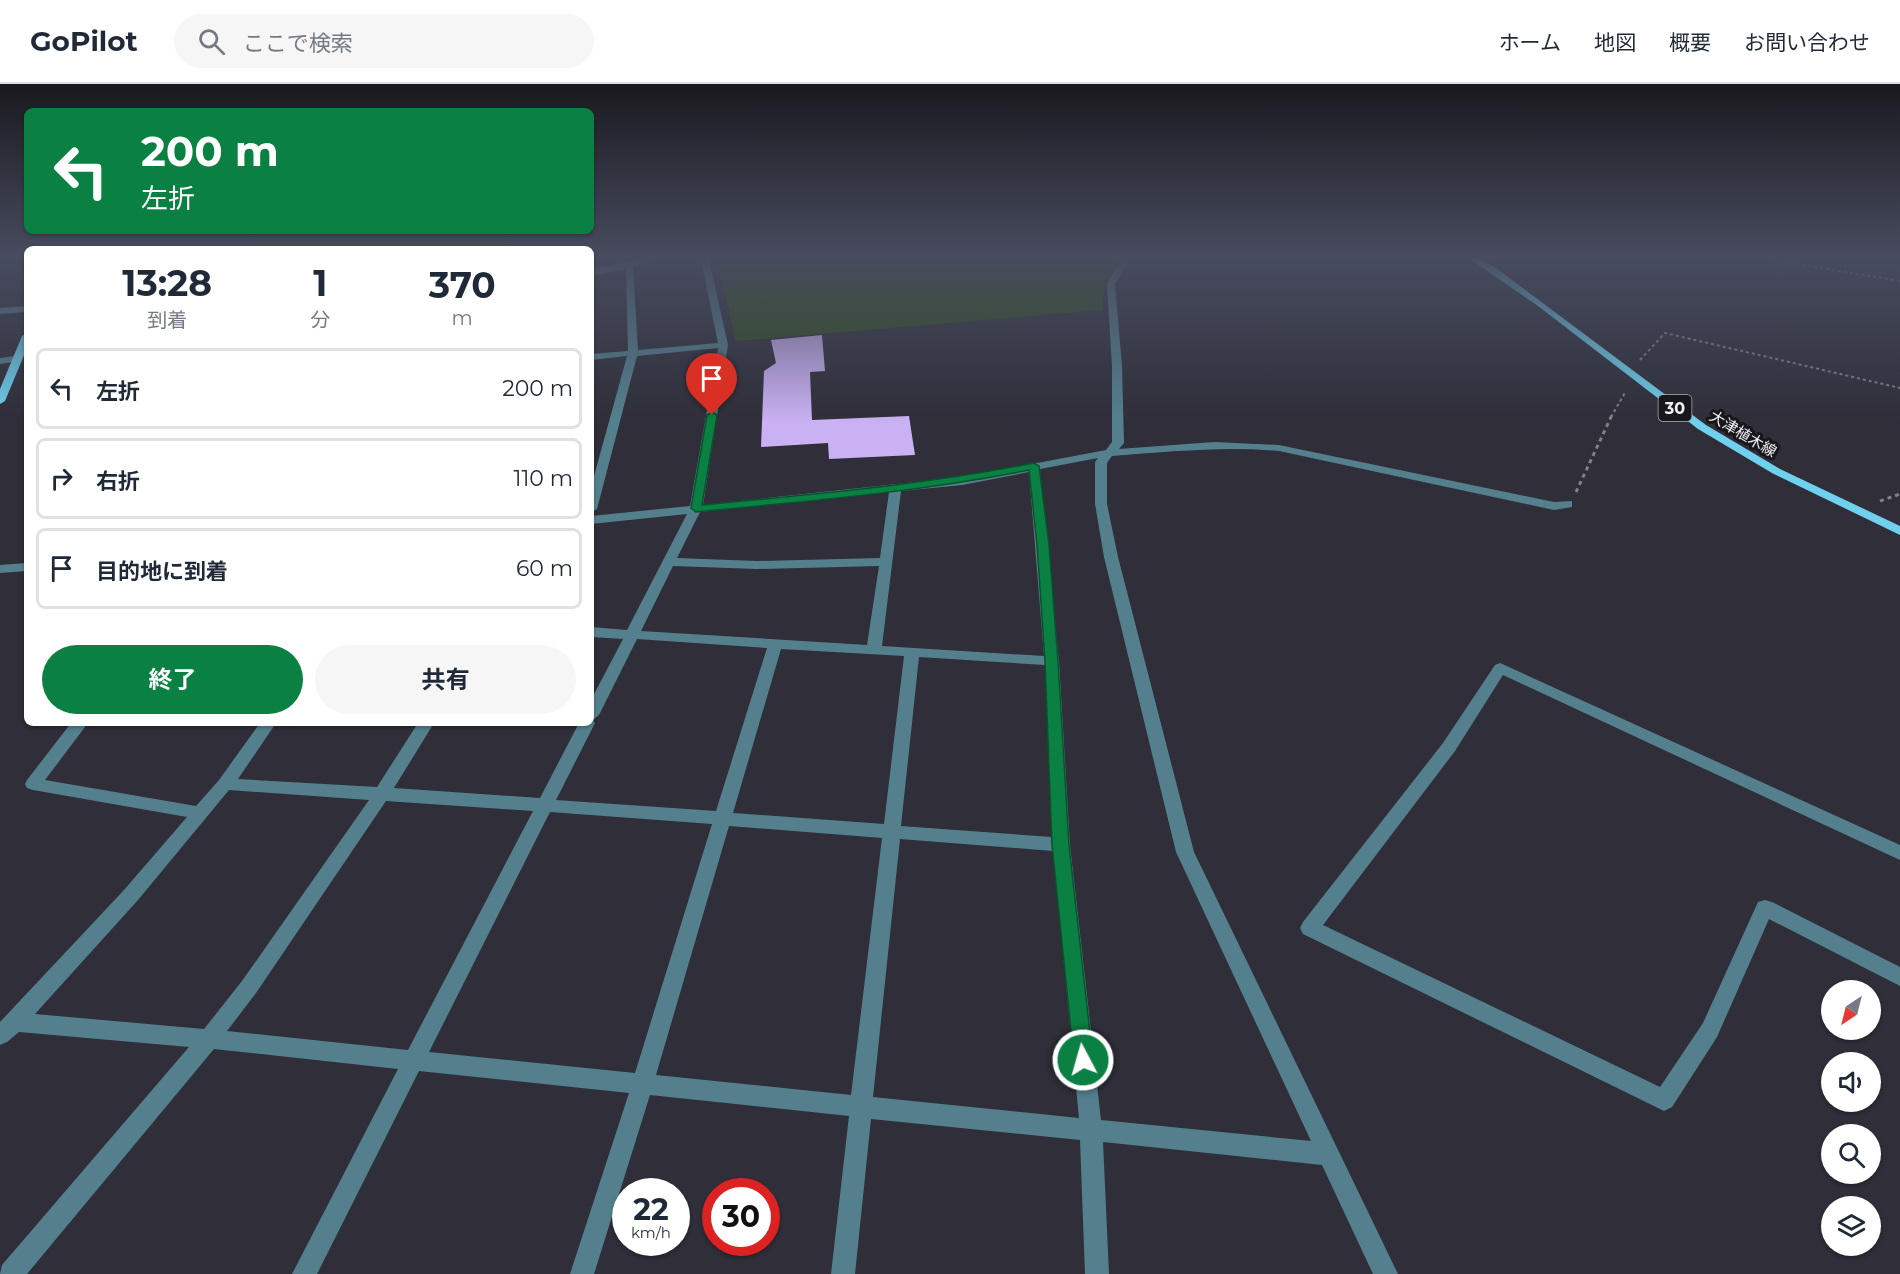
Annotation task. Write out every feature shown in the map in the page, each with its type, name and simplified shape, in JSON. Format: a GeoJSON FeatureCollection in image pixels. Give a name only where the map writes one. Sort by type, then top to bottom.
{"type":"FeatureCollection","features":[{"type":"Feature","properties":{"kind":"main road","name":"大津植木線"},"geometry":{"type":"LineString","coordinates":[[1549,311],[1702,427],[1756,460],[1820,494],[1900,531]]}},
{"type":"Feature","properties":{"kind":"main road"},"geometry":{"type":"LineString","coordinates":[[0,401],[24,345]]}},
{"type":"Feature","properties":{"kind":"street"},"geometry":{"type":"LineString","coordinates":[[594,498],[633,353],[632,311]]}},
{"type":"Feature","properties":{"kind":"street"},"geometry":{"type":"LineString","coordinates":[[594,709],[671,562],[696,508],[723,345],[716,311]]}},
{"type":"Feature","properties":{"kind":"street"},"geometry":{"type":"LineString","coordinates":[[1113,311],[1117,366],[1118,443],[1101,462],[1101,504],[1111,557],[1185,852],[1386,1274]]}},
{"type":"Feature","properties":{"kind":"street"},"geometry":{"type":"LineString","coordinates":[[594,357],[723,345]]}},
{"type":"Feature","properties":{"kind":"street"},"geometry":{"type":"LineString","coordinates":[[0,361],[16,359]]}},
{"type":"Feature","properties":{"kind":"street"},"geometry":{"type":"LineString","coordinates":[[594,520],[962,481],[1108,453],[1248,445],[1279,448],[1554,506],[1568,504]]}},
{"type":"Feature","properties":{"kind":"street"},"geometry":{"type":"LineString","coordinates":[[1034,466],[1052,661],[1060,845],[1091,1131],[1097,1274]]}},
{"type":"Feature","properties":{"kind":"street"},"geometry":{"type":"LineString","coordinates":[[874,649],[896,489]]}},
{"type":"Feature","properties":{"kind":"street"},"geometry":{"type":"LineString","coordinates":[[671,562],[756,565],[886,562]]}},
{"type":"Feature","properties":{"kind":"street"},"geometry":{"type":"LineString","coordinates":[[0,569],[24,567]]}},
{"type":"Feature","properties":{"kind":"street"},"geometry":{"type":"LineString","coordinates":[[594,632],[1052,661]]}},
{"type":"Feature","properties":{"kind":"street"},"geometry":{"type":"LineString","coordinates":[[582,1274],[643,1083],[776,642]]}},
{"type":"Feature","properties":{"kind":"street"},"geometry":{"type":"LineString","coordinates":[[843,1274],[912,651]]}},
{"type":"Feature","properties":{"kind":"street"},"geometry":{"type":"LineString","coordinates":[[1900,853],[1500,668],[1449,747],[1310,928],[1664,1100],[1710,1030],[1765,908],[1900,977]]}},
{"type":"Feature","properties":{"kind":"street"},"geometry":{"type":"LineString","coordinates":[[78,726],[33,784],[199,813]]}},
{"type":"Feature","properties":{"kind":"street"},"geometry":{"type":"LineString","coordinates":[[7,1028],[130,895],[225,784],[266,726]]}},
{"type":"Feature","properties":{"kind":"street"},"geometry":{"type":"LineString","coordinates":[[11,1274],[209,1039],[249,987],[382,794],[424,726]]}},
{"type":"Feature","properties":{"kind":"street"},"geometry":{"type":"LineString","coordinates":[[304,1274],[585,726]]}},
{"type":"Feature","properties":{"kind":"street"},"geometry":{"type":"LineString","coordinates":[[225,784],[544,805],[1060,845]]}},
{"type":"Feature","properties":{"kind":"street"},"geometry":{"type":"LineString","coordinates":[[7,1028],[209,1039],[1330,1154]]}},
{"type":"Feature","properties":{"kind":"path"},"geometry":{"type":"LineString","coordinates":[[1618,364],[1637,364],[1665,333],[1900,388]]}},
{"type":"Feature","properties":{"kind":"path"},"geometry":{"type":"LineString","coordinates":[[1568,504],[1573,499],[1604,429],[1629,387],[1642,383]]}},
{"type":"Feature","properties":{"kind":"green space"},"geometry":{"type":"Polygon","coordinates":[[[729,311],[1097,311],[736,341],[729,311]]]}},
{"type":"Feature","properties":{"kind":"building"},"geometry":{"type":"Polygon","coordinates":[[[822,335],[825,371],[810,372],[812,420],[909,416],[915,455],[829,459],[828,443],[761,447],[764,371],[776,363],[771,340],[822,335]]]}},
{"type":"Feature","properties":{"kind":"route"},"geometry":{"type":"LineString","coordinates":[[712,415],[696,508],[962,481],[1034,466],[1038,487],[1052,661],[1060,845],[1083,1060]]}}]}
